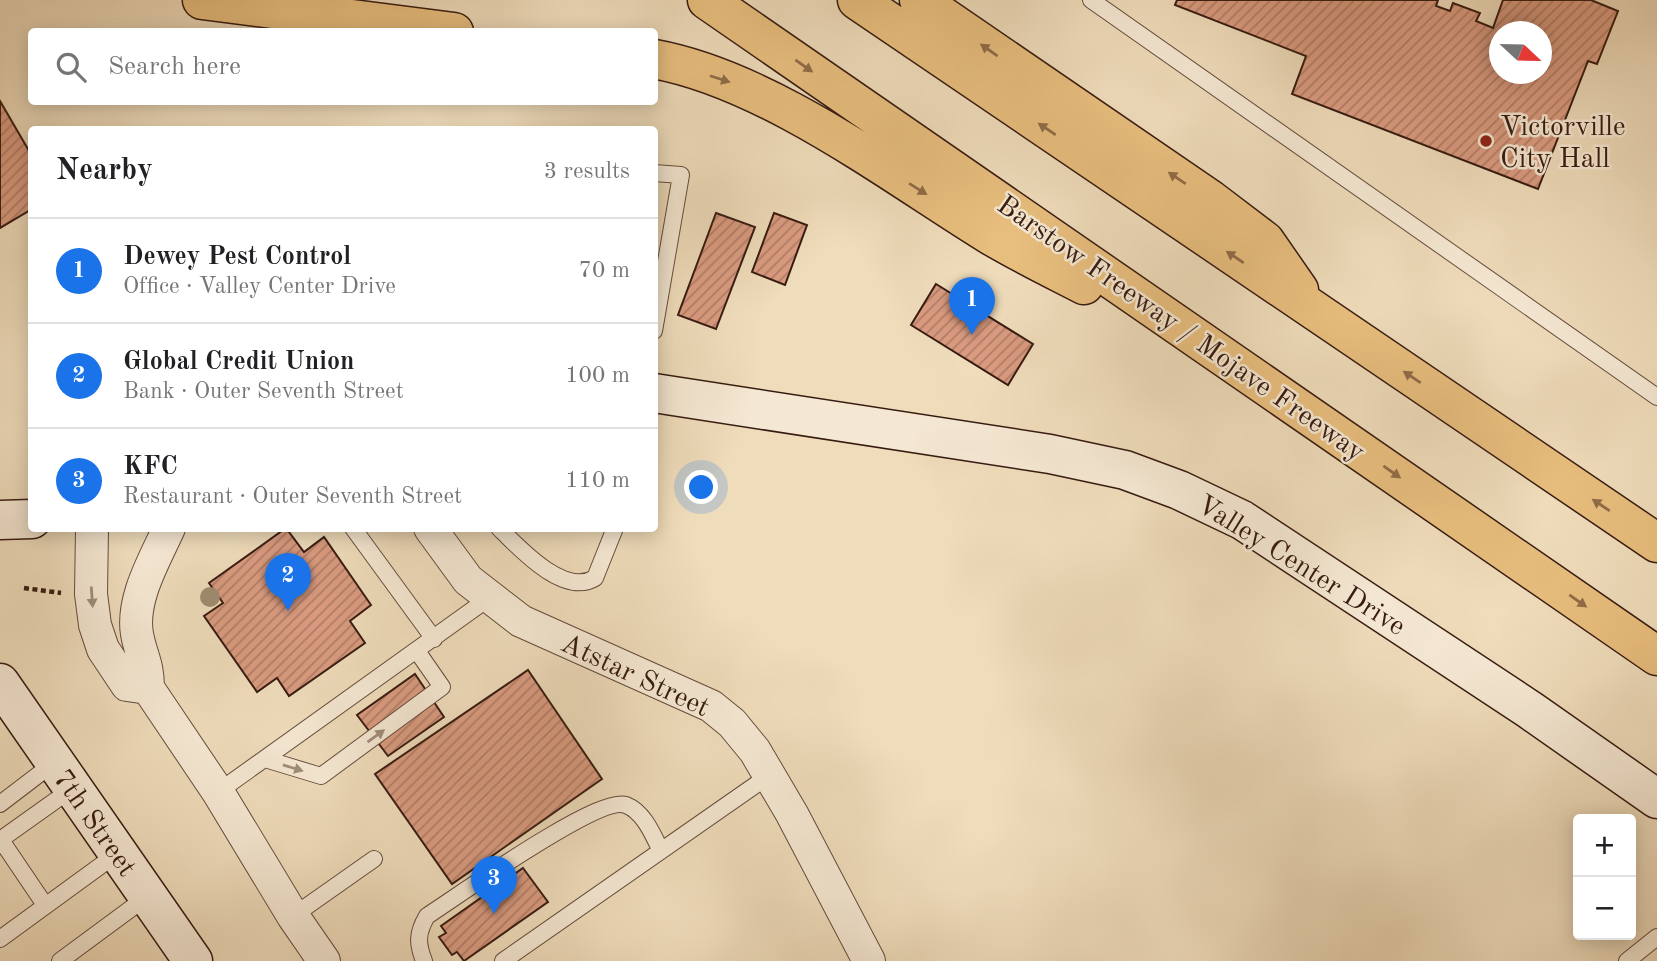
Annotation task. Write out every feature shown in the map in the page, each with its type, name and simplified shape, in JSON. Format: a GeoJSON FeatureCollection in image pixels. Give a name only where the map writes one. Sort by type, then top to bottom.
{"type":"FeatureCollection","features":[{"type":"Feature","properties":{"kind":"highway"},"geometry":{"type":"LineString","coordinates":[[202,0],[422,28]]}},
{"type":"Feature","properties":{"kind":"highway","name":"Barstow Freeway / Mojave Freeway"},"geometry":{"type":"LineString","coordinates":[[707,0],[1657,656]]}},
{"type":"Feature","properties":{"kind":"highway"},"geometry":{"type":"LineString","coordinates":[[857,0],[1657,543]]}},
{"type":"Feature","properties":{"kind":"highway"},"geometry":{"type":"LineString","coordinates":[[919,0],[1210,200],[1265,241],[1312,309]]}},
{"type":"Feature","properties":{"kind":"highway"},"geometry":{"type":"LineString","coordinates":[[658,60],[732,83],[833,135],[993,236],[1255,377]]}},
{"type":"Feature","properties":{"kind":"street","name":"Valley Center Drive"},"geometry":{"type":"LineString","coordinates":[[658,394],[1050,454],[1125,470],[1179,490],[1263,534],[1530,710],[1657,799]]}},
{"type":"Feature","properties":{"kind":"street"},"geometry":{"type":"LineString","coordinates":[[0,520],[28,520]]}},
{"type":"Feature","properties":{"kind":"street"},"geometry":{"type":"LineString","coordinates":[[93,532],[91,594],[103,649],[127,685],[148,688]]}},
{"type":"Feature","properties":{"kind":"street"},"geometry":{"type":"LineString","coordinates":[[167,532],[152,565],[136,616],[137,635],[148,667],[148,688],[218,792],[292,916],[324,961]]}},
{"type":"Feature","properties":{"kind":"street","name":"Atstar Street"},"geometry":{"type":"LineString","coordinates":[[433,532],[468,580],[521,621],[711,706],[732,723],[755,751],[767,777],[792,814],[869,961]]}},
{"type":"Feature","properties":{"kind":"street","name":"7th Street"},"geometry":{"type":"LineString","coordinates":[[0,682],[193,961]]}},
{"type":"Feature","properties":{"kind":"lane"},"geometry":{"type":"LineString","coordinates":[[1091,0],[1657,397]]}},
{"type":"Feature","properties":{"kind":"lane"},"geometry":{"type":"LineString","coordinates":[[658,173],[681,175],[658,308]]}},
{"type":"Feature","properties":{"kind":"lane"},"geometry":{"type":"LineString","coordinates":[[356,532],[434,639]]}},
{"type":"Feature","properties":{"kind":"lane"},"geometry":{"type":"LineString","coordinates":[[503,532],[544,570],[574,581],[589,582],[595,578],[613,532]]}},
{"type":"Feature","properties":{"kind":"lane"},"geometry":{"type":"LineString","coordinates":[[218,792],[489,598]]}},
{"type":"Feature","properties":{"kind":"lane"},"geometry":{"type":"LineString","coordinates":[[265,759],[321,776],[442,687],[417,651]]}},
{"type":"Feature","properties":{"kind":"lane"},"geometry":{"type":"LineString","coordinates":[[0,804],[64,775]]}},
{"type":"Feature","properties":{"kind":"lane"},"geometry":{"type":"LineString","coordinates":[[45,905],[1,840],[64,775]]}},
{"type":"Feature","properties":{"kind":"lane"},"geometry":{"type":"LineString","coordinates":[[503,961],[767,777]]}},
{"type":"Feature","properties":{"kind":"lane"},"geometry":{"type":"LineString","coordinates":[[424,961],[418,945],[420,928],[427,916],[575,820],[595,810],[624,804],[649,825],[661,851]]}},
{"type":"Feature","properties":{"kind":"lane"},"geometry":{"type":"LineString","coordinates":[[0,939],[118,853]]}},
{"type":"Feature","properties":{"kind":"lane"},"geometry":{"type":"LineString","coordinates":[[292,916],[374,859]]}},
{"type":"Feature","properties":{"kind":"lane"},"geometry":{"type":"LineString","coordinates":[[60,961],[148,896]]}},
{"type":"Feature","properties":{"kind":"lane"},"geometry":{"type":"LineString","coordinates":[[1627,961],[1657,937]]}},
{"type":"Feature","properties":{"kind":"path"},"geometry":{"type":"LineString","coordinates":[[24,588],[65,594]]}},
{"type":"Feature","properties":{"kind":"building","name":"Victorville City Hall"},"geometry":{"type":"Polygon","coordinates":[[[1177,0],[1438,0],[1436,6],[1450,11],[1453,3],[1480,13],[1476,21],[1489,26],[1489,84],[1552,84],[1552,21],[1496,21],[1503,0],[1591,0],[1618,11],[1597,64],[1588,61],[1538,189],[1292,94],[1306,56],[1175,5],[1177,0]]]}},
{"type":"Feature","properties":{"kind":"building"},"geometry":{"type":"Polygon","coordinates":[[[0,101],[28,149],[28,211],[0,228],[0,101]]]}},
{"type":"Feature","properties":{"kind":"building"},"geometry":{"type":"Polygon","coordinates":[[[716,213],[755,227],[716,329],[678,315],[716,213]]]}},
{"type":"Feature","properties":{"kind":"building"},"geometry":{"type":"Polygon","coordinates":[[[774,213],[807,225],[785,285],[752,272],[774,213]]]}},
{"type":"Feature","properties":{"kind":"building"},"geometry":{"type":"Polygon","coordinates":[[[936,284],[1033,344],[1008,385],[911,325],[936,284]]]}},
{"type":"Feature","properties":{"kind":"building"},"geometry":{"type":"Polygon","coordinates":[[[280,532],[289,532],[304,552],[324,537],[371,605],[350,621],[365,643],[289,696],[277,678],[257,692],[204,616],[223,603],[209,583],[280,532]]]}},
{"type":"Feature","properties":{"kind":"building"},"geometry":{"type":"Polygon","coordinates":[[[528,670],[602,779],[452,884],[375,774],[528,670]]]}},
{"type":"Feature","properties":{"kind":"building"},"geometry":{"type":"Polygon","coordinates":[[[415,674],[444,717],[388,756],[357,715],[415,674]]]}},
{"type":"Feature","properties":{"kind":"building"},"geometry":{"type":"Polygon","coordinates":[[[523,868],[548,902],[464,961],[457,952],[452,955],[439,937],[446,933],[441,926],[523,868]]]}},
{"type":"Feature","properties":{"kind":"place","name":"Victorville City Hall"},"geometry":{"type":"Point","coordinates":[1486,141]}},
{"type":"Feature","properties":{"kind":"place","name":"Dewey Pest Control"},"geometry":{"type":"Point","coordinates":[972,335]}},
{"type":"Feature","properties":{"kind":"place","name":"Global Credit Union"},"geometry":{"type":"Point","coordinates":[288,611]}},
{"type":"Feature","properties":{"kind":"place","name":"KFC"},"geometry":{"type":"Point","coordinates":[494,914]}}]}
